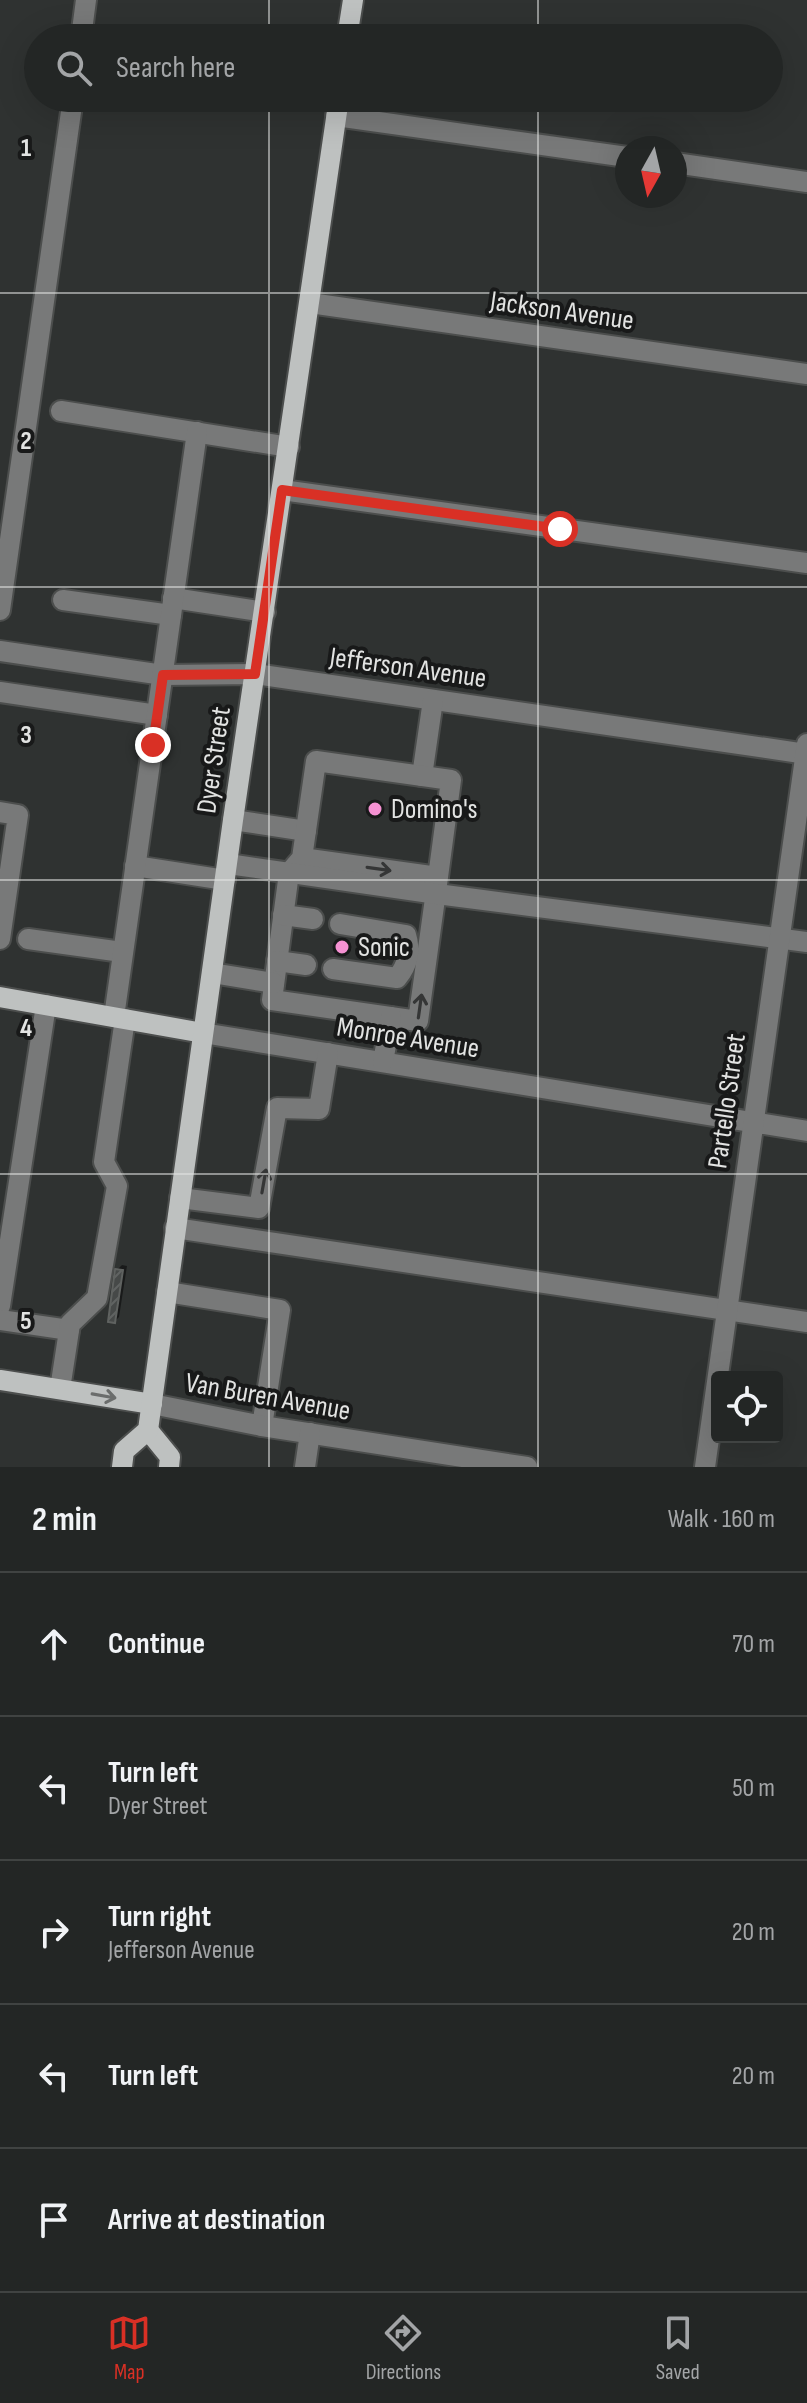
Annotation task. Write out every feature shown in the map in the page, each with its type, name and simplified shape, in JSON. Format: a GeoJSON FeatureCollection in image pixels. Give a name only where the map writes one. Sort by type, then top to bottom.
{"type":"FeatureCollection","features":[{"type":"Feature","properties":{"kind":"main road"},"geometry":{"type":"LineString","coordinates":[[349,24],[353,0]]}},
{"type":"Feature","properties":{"kind":"main road","name":"Dyer Street"},"geometry":{"type":"LineString","coordinates":[[148,1430],[233,820],[337,112]]}},
{"type":"Feature","properties":{"kind":"main road","name":"Monroe Avenue"},"geometry":{"type":"LineString","coordinates":[[0,997],[203,1033]]}},
{"type":"Feature","properties":{"kind":"main road","name":"Van Buren Avenue"},"geometry":{"type":"LineString","coordinates":[[0,1380],[152,1404]]}},
{"type":"Feature","properties":{"kind":"main road"},"geometry":{"type":"LineString","coordinates":[[122,1467],[124,1451],[148,1430],[170,1457],[169,1467]]}},
{"type":"Feature","properties":{"kind":"street"},"geometry":{"type":"LineString","coordinates":[[83,24],[86,0]]}},
{"type":"Feature","properties":{"kind":"street"},"geometry":{"type":"LineString","coordinates":[[0,610],[71,112]]}},
{"type":"Feature","properties":{"kind":"street"},"geometry":{"type":"LineString","coordinates":[[367,112],[615,155]]}},
{"type":"Feature","properties":{"kind":"street"},"geometry":{"type":"LineString","coordinates":[[687,165],[807,182]]}},
{"type":"Feature","properties":{"kind":"street","name":"Jackson Avenue"},"geometry":{"type":"LineString","coordinates":[[310,303],[807,374]]}},
{"type":"Feature","properties":{"kind":"street"},"geometry":{"type":"LineString","coordinates":[[61,411],[289,447]]}},
{"type":"Feature","properties":{"kind":"street"},"geometry":{"type":"LineString","coordinates":[[60,1389],[70,1324],[97,1298],[117,1186],[104,1162],[119,1018],[122,952],[197,432]]}},
{"type":"Feature","properties":{"kind":"street"},"geometry":{"type":"LineString","coordinates":[[282,490],[807,563]]}},
{"type":"Feature","properties":{"kind":"street"},"geometry":{"type":"LineString","coordinates":[[63,600],[265,612]]}},
{"type":"Feature","properties":{"kind":"street","name":"Jefferson Avenue"},"geometry":{"type":"LineString","coordinates":[[0,651],[163,675],[255,674],[807,750]]}},
{"type":"Feature","properties":{"kind":"street"},"geometry":{"type":"LineString","coordinates":[[0,692],[157,715]]}},
{"type":"Feature","properties":{"kind":"street"},"geometry":{"type":"LineString","coordinates":[[422,776],[433,700]]}},
{"type":"Feature","properties":{"kind":"street","name":"Partello Street"},"geometry":{"type":"LineString","coordinates":[[705,1467],[807,750]]}},
{"type":"Feature","properties":{"kind":"street"},"geometry":{"type":"LineString","coordinates":[[212,973],[273,991],[418,1021],[451,780],[316,761],[306,831],[283,915],[273,991]]}},
{"type":"Feature","properties":{"kind":"street"},"geometry":{"type":"LineString","coordinates":[[0,812],[18,815],[0,939]]}},
{"type":"Feature","properties":{"kind":"street"},"geometry":{"type":"LineString","coordinates":[[233,820],[306,831]]}},
{"type":"Feature","properties":{"kind":"street"},"geometry":{"type":"LineString","coordinates":[[135,866],[227,872],[295,865],[807,942]]}},
{"type":"Feature","properties":{"kind":"street"},"geometry":{"type":"LineString","coordinates":[[283,915],[313,919]]}},
{"type":"Feature","properties":{"kind":"street"},"geometry":{"type":"LineString","coordinates":[[333,969],[397,978],[406,968],[409,945],[406,935],[340,924]]}},
{"type":"Feature","properties":{"kind":"street"},"geometry":{"type":"LineString","coordinates":[[28,939],[122,952]]}},
{"type":"Feature","properties":{"kind":"street"},"geometry":{"type":"LineString","coordinates":[[277,961],[306,965]]}},
{"type":"Feature","properties":{"kind":"street"},"geometry":{"type":"LineString","coordinates":[[0,1306],[46,1005]]}},
{"type":"Feature","properties":{"kind":"street"},"geometry":{"type":"LineString","coordinates":[[383,1062],[391,1017]]}},
{"type":"Feature","properties":{"kind":"street","name":"Monroe Avenue"},"geometry":{"type":"LineString","coordinates":[[203,1033],[807,1131]]}},
{"type":"Feature","properties":{"kind":"street"},"geometry":{"type":"LineString","coordinates":[[180,1198],[259,1208],[277,1108],[319,1109],[328,1053]]}},
{"type":"Feature","properties":{"kind":"street"},"geometry":{"type":"LineString","coordinates":[[175,1228],[807,1322]]}},
{"type":"Feature","properties":{"kind":"street"},"geometry":{"type":"LineString","coordinates":[[167,1292],[280,1310],[262,1426]]}},
{"type":"Feature","properties":{"kind":"street"},"geometry":{"type":"LineString","coordinates":[[0,1320],[69,1330]]}},
{"type":"Feature","properties":{"kind":"street","name":"Van Buren Avenue"},"geometry":{"type":"LineString","coordinates":[[152,1404],[480,1463],[527,1467]]}},
{"type":"Feature","properties":{"kind":"street"},"geometry":{"type":"LineString","coordinates":[[305,1467],[310,1433]]}},
{"type":"Feature","properties":{"kind":"building"},"geometry":{"type":"Polygon","coordinates":[[[115,1269],[123,1270],[115,1323],[108,1322],[115,1269]]]}},
{"type":"Feature","properties":{"kind":"place","name":"Domino's"},"geometry":{"type":"Point","coordinates":[375,809]}},
{"type":"Feature","properties":{"kind":"place","name":"Sonic"},"geometry":{"type":"Point","coordinates":[342,947]}},
{"type":"Feature","properties":{"kind":"route"},"geometry":{"type":"LineString","coordinates":[[153,745],[163,675],[255,674],[282,490],[560,529]]}}]}
